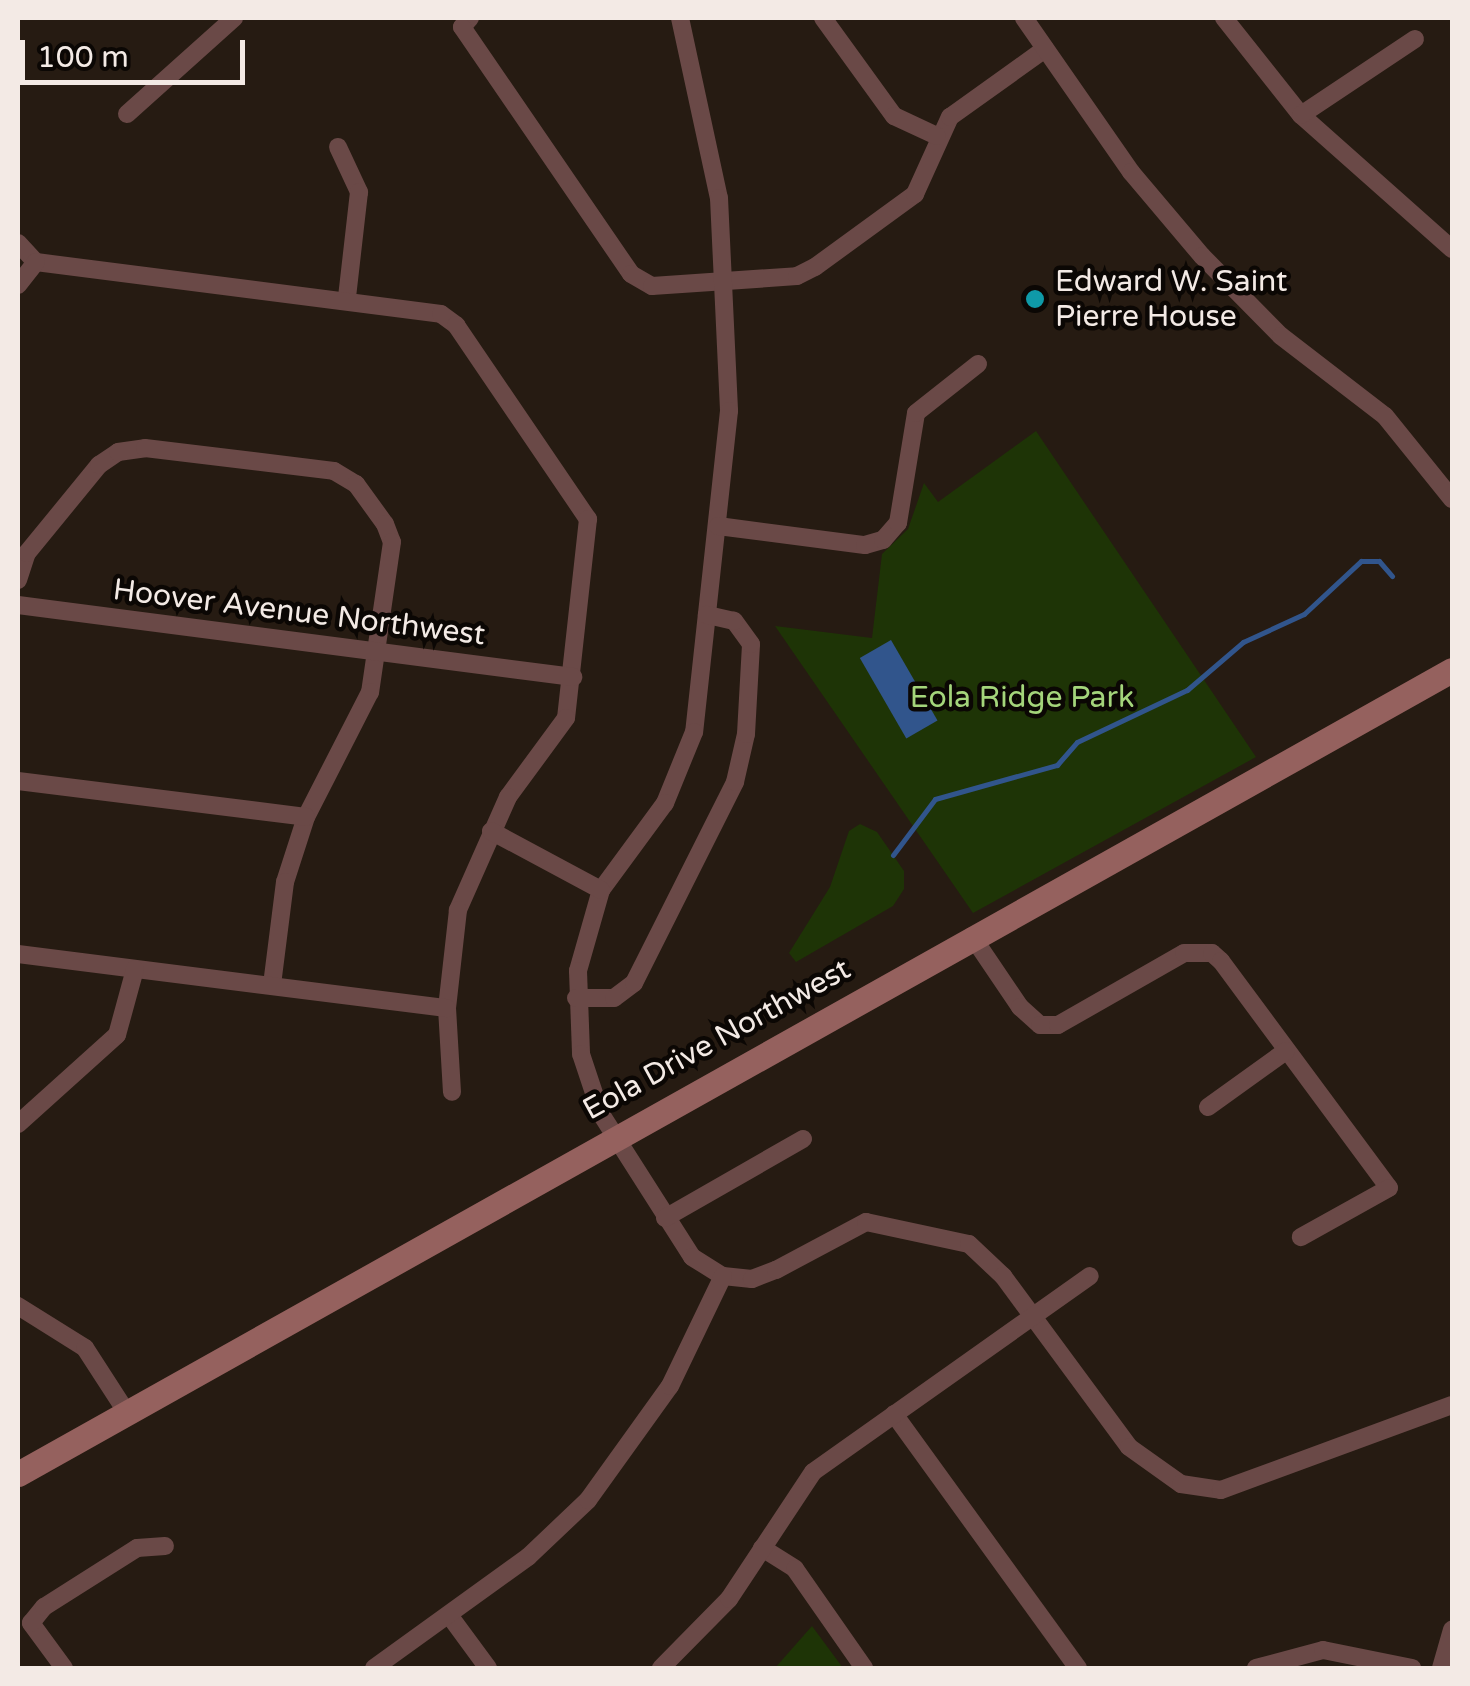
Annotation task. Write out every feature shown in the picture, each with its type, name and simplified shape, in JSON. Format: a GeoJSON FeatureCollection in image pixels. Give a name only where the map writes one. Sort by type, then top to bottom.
{"type":"FeatureCollection","features":[{"type":"Feature","properties":{"kind":"main road","name":"Eola Drive Northwest"},"geometry":{"type":"LineString","coordinates":[[18,1474],[614,1135],[1452,670]]}},
{"type":"Feature","properties":{"kind":"street"},"geometry":{"type":"LineString","coordinates":[[127,114],[234,18]]}},
{"type":"Feature","properties":{"kind":"street"},"geometry":{"type":"LineString","coordinates":[[680,18],[719,198],[730,374],[718,526],[687,756],[665,803],[601,890],[576,998],[581,1054],[614,1135],[692,1257],[723,1276],[752,1279],[856,1225],[884,1223],[969,1244],[1032,1316],[1129,1448],[1180,1484],[1221,1490],[1452,1405]]}},
{"type":"Feature","properties":{"kind":"street"},"geometry":{"type":"LineString","coordinates":[[824,18],[894,116],[938,136]]}},
{"type":"Feature","properties":{"kind":"street"},"geometry":{"type":"LineString","coordinates":[[1024,18],[1132,172],[1202,256],[1282,336],[1385,416],[1452,499]]}},
{"type":"Feature","properties":{"kind":"street"},"geometry":{"type":"LineString","coordinates":[[1224,18],[1301,115],[1452,249]]}},
{"type":"Feature","properties":{"kind":"street"},"geometry":{"type":"LineString","coordinates":[[466,22],[630,274],[652,286],[797,276],[815,267],[915,194],[927,178],[938,136],[950,116],[1045,48]]}},
{"type":"Feature","properties":{"kind":"street"},"geometry":{"type":"LineString","coordinates":[[1301,115],[1416,38]]}},
{"type":"Feature","properties":{"kind":"street"},"geometry":{"type":"LineString","coordinates":[[338,147],[359,192],[348,298]]}},
{"type":"Feature","properties":{"kind":"street"},"geometry":{"type":"LineString","coordinates":[[18,243],[36,262],[428,308],[456,325],[580,504],[590,538],[566,718],[491,830],[458,910],[447,1008],[452,1092]]}},
{"type":"Feature","properties":{"kind":"street"},"geometry":{"type":"LineString","coordinates":[[18,285],[36,262]]}},
{"type":"Feature","properties":{"kind":"street"},"geometry":{"type":"LineString","coordinates":[[718,526],[865,545],[883,540],[898,522],[916,413],[978,364]]}},
{"type":"Feature","properties":{"kind":"street"},"geometry":{"type":"LineString","coordinates":[[18,580],[27,552],[99,464],[118,452],[145,448],[334,471],[356,484],[392,542],[370,692],[306,816],[285,882],[272,986]]}},
{"type":"Feature","properties":{"kind":"street","name":"Hoover Avenue Northwest"},"geometry":{"type":"LineString","coordinates":[[18,605],[573,676]]}},
{"type":"Feature","properties":{"kind":"street"},"geometry":{"type":"LineString","coordinates":[[576,998],[614,998],[634,983],[735,782],[746,734],[751,644],[734,621],[707,615]]}},
{"type":"Feature","properties":{"kind":"street"},"geometry":{"type":"LineString","coordinates":[[18,781],[306,816]]}},
{"type":"Feature","properties":{"kind":"street"},"geometry":{"type":"LineString","coordinates":[[491,830],[601,890]]}},
{"type":"Feature","properties":{"kind":"street"},"geometry":{"type":"LineString","coordinates":[[972,936],[1020,1007],[1040,1026],[1058,1025],[1184,953],[1212,953],[1389,1188],[1301,1237]]}},
{"type":"Feature","properties":{"kind":"street"},"geometry":{"type":"LineString","coordinates":[[18,954],[447,1008]]}},
{"type":"Feature","properties":{"kind":"street"},"geometry":{"type":"LineString","coordinates":[[18,1124],[117,1035],[136,969]]}},
{"type":"Feature","properties":{"kind":"street"},"geometry":{"type":"LineString","coordinates":[[1208,1107],[1286,1051]]}},
{"type":"Feature","properties":{"kind":"street"},"geometry":{"type":"LineString","coordinates":[[665,1218],[803,1138]]}},
{"type":"Feature","properties":{"kind":"street"},"geometry":{"type":"LineString","coordinates":[[374,1668],[557,1531],[621,1458],[670,1386],[723,1276]]}},
{"type":"Feature","properties":{"kind":"street"},"geometry":{"type":"LineString","coordinates":[[660,1668],[728,1598],[814,1472],[1090,1276]]}},
{"type":"Feature","properties":{"kind":"street"},"geometry":{"type":"LineString","coordinates":[[18,1306],[85,1348],[127,1413]]}},
{"type":"Feature","properties":{"kind":"street"},"geometry":{"type":"LineString","coordinates":[[894,1414],[1078,1668]]}},
{"type":"Feature","properties":{"kind":"street"},"geometry":{"type":"LineString","coordinates":[[64,1668],[31,1623],[44,1608],[138,1548],[166,1546]]}},
{"type":"Feature","properties":{"kind":"street"},"geometry":{"type":"LineString","coordinates":[[762,1548],[795,1569],[864,1668]]}},
{"type":"Feature","properties":{"kind":"street"},"geometry":{"type":"LineString","coordinates":[[449,1615],[488,1668]]}},
{"type":"Feature","properties":{"kind":"street"},"geometry":{"type":"LineString","coordinates":[[1441,1668],[1452,1630]]}},
{"type":"Feature","properties":{"kind":"street"},"geometry":{"type":"LineString","coordinates":[[1256,1668],[1323,1650],[1412,1668]]}},
{"type":"Feature","properties":{"kind":"green space","name":"Eola Ridge Park"},"geometry":{"type":"Polygon","coordinates":[[[1036,431],[1256,757],[973,913],[775,626],[872,638],[882,554],[908,529],[924,483],[938,502],[1036,431]]]}},
{"type":"Feature","properties":{"kind":"green space"},"geometry":{"type":"Polygon","coordinates":[[[860,824],[877,832],[904,871],[904,889],[893,906],[796,962],[789,953],[830,887],[849,831],[860,824]]]}},
{"type":"Feature","properties":{"kind":"green space"},"geometry":{"type":"Polygon","coordinates":[[[812,1626],[843,1668],[775,1668],[812,1626]]]}},
{"type":"Feature","properties":{"kind":"water"},"geometry":{"type":"Polygon","coordinates":[[[891,640],[938,721],[906,739],[860,658],[891,640]]]}},
{"type":"Feature","properties":{"kind":"waterway"},"geometry":{"type":"LineString","coordinates":[[893,855],[935,799],[1057,765],[1077,742],[1187,690],[1243,642],[1304,614],[1361,561],[1379,561],[1392,576]]}},
{"type":"Feature","properties":{"kind":"place","name":"Edward W. Saint Pierre House"},"geometry":{"type":"Point","coordinates":[1035,299]}}]}
